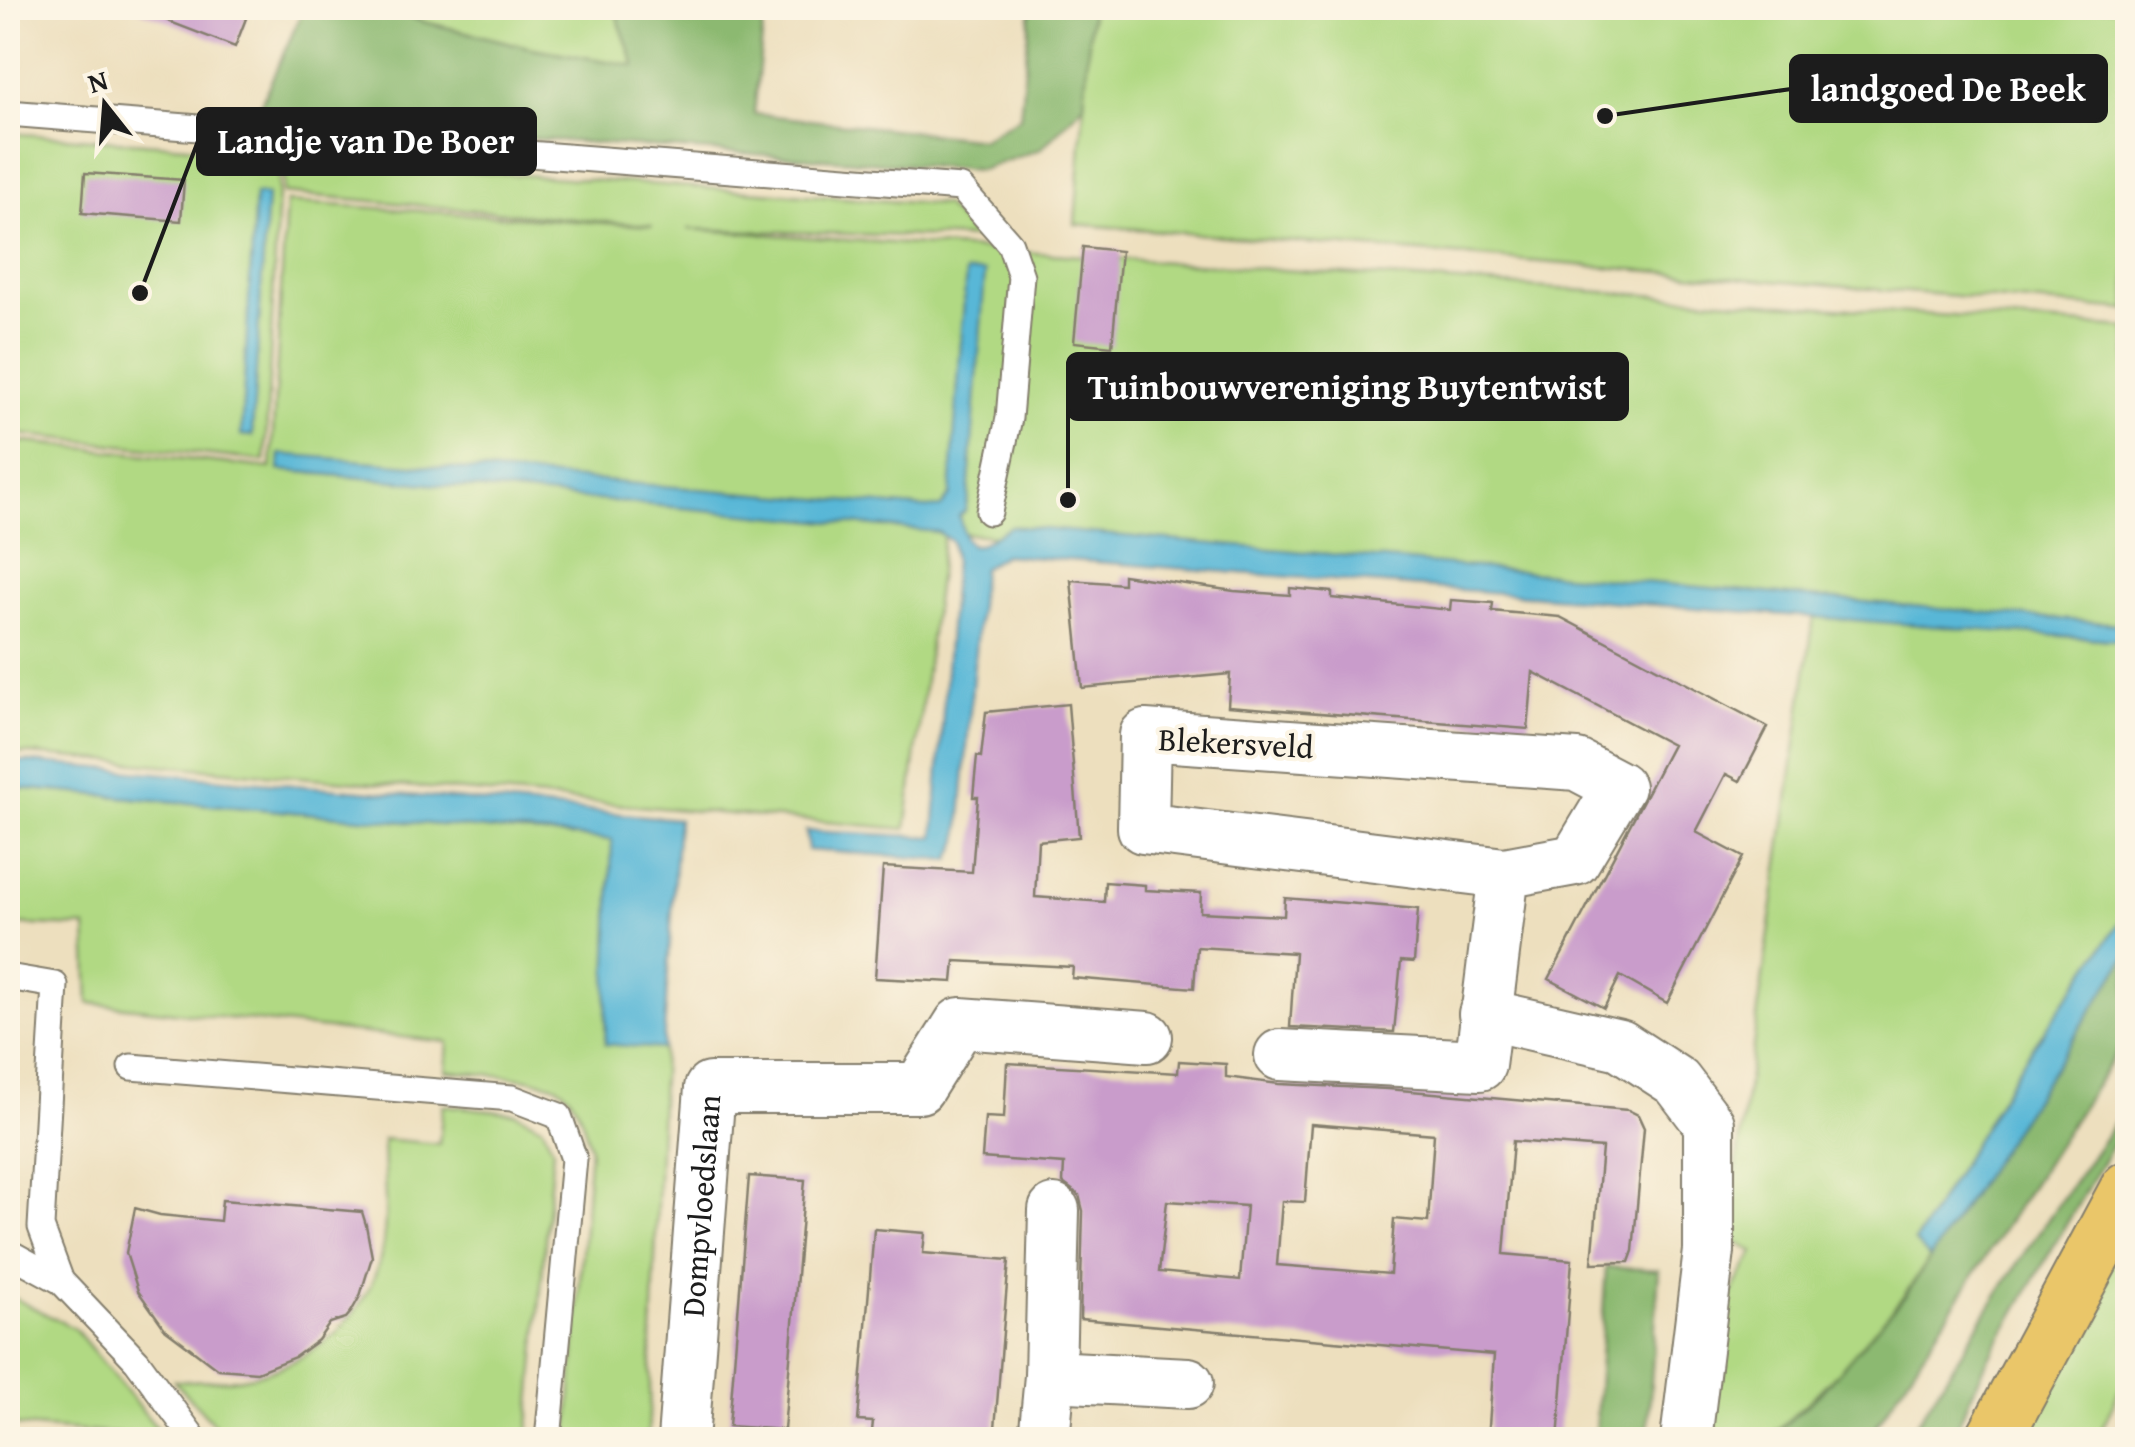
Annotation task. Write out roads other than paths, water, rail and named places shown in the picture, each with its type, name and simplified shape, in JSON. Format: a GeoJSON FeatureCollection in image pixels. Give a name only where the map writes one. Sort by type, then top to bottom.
{"type":"FeatureCollection","features":[{"type":"Feature","properties":{"kind":"main road"},"geometry":{"type":"LineString","coordinates":[[1992,1440],[2128,1189]]}},
{"type":"Feature","properties":{"kind":"street","name":"Blekersveld"},"geometry":{"type":"LineString","coordinates":[[1144,735],[1577,766],[1619,787],[1575,860],[1504,873],[1142,828],[1144,735]]}},
{"type":"Feature","properties":{"kind":"street"},"geometry":{"type":"LineString","coordinates":[[1280,1055],[1480,1066],[1504,873]]}},
{"type":"Feature","properties":{"kind":"street"},"geometry":{"type":"LineString","coordinates":[[1484,1014],[1620,1045],[1676,1082],[1709,1124],[1709,1251],[1686,1440]]}},
{"type":"Feature","properties":{"kind":"street","name":"Dompvloedslaan"},"geometry":{"type":"LineString","coordinates":[[683,1440],[710,1088],[920,1088],[960,1023],[1148,1037]]}},
{"type":"Feature","properties":{"kind":"street"},"geometry":{"type":"LineString","coordinates":[[1044,1440],[1050,1376],[1054,1210]]}},
{"type":"Feature","properties":{"kind":"street"},"geometry":{"type":"LineString","coordinates":[[1050,1376],[1188,1383]]}},
{"type":"Feature","properties":{"kind":"lane"},"geometry":{"type":"LineString","coordinates":[[8,112],[961,188],[1010,244],[1021,276],[1009,418],[989,512]]}},
{"type":"Feature","properties":{"kind":"lane"},"geometry":{"type":"LineString","coordinates":[[8,977],[55,985],[41,1227],[61,1280]]}},
{"type":"Feature","properties":{"kind":"lane"},"geometry":{"type":"LineString","coordinates":[[131,1067],[512,1098],[559,1116],[574,1159],[548,1440]]}},
{"type":"Feature","properties":{"kind":"lane"},"geometry":{"type":"LineString","coordinates":[[8,1252],[61,1280],[137,1361],[195,1440]]}},
{"type":"Feature","properties":{"kind":"water"},"geometry":{"type":"Polygon","coordinates":[[[255,194],[267,195],[252,436],[241,435],[255,194]]]}},
{"type":"Feature","properties":{"kind":"water"},"geometry":{"type":"Polygon","coordinates":[[[966,272],[985,272],[968,498],[965,511],[959,516],[971,545],[979,545],[1011,526],[2127,625],[2127,641],[1004,555],[982,569],[959,841],[950,860],[808,850],[806,831],[934,837],[954,560],[952,542],[938,532],[279,470],[280,454],[941,507],[950,495],[966,272]]]}},
{"type":"Feature","properties":{"kind":"water"},"geometry":{"type":"Polygon","coordinates":[[[8,760],[678,819],[663,1049],[605,1044],[612,840],[8,787],[8,760]]]}},
{"type":"Feature","properties":{"kind":"water"},"geometry":{"type":"Polygon","coordinates":[[[2127,912],[2127,956],[1930,1258],[1915,1242],[2022,1063],[2127,912]]]}},
{"type":"Feature","properties":{"kind":"place","name":"landgoed De Beek"},"geometry":{"type":"Point","coordinates":[1605,116]}},
{"type":"Feature","properties":{"kind":"place","name":"Landje van De Boer"},"geometry":{"type":"Point","coordinates":[140,293]}},
{"type":"Feature","properties":{"kind":"place","name":"Tuinbouwvereniging Buytentwist"},"geometry":{"type":"Point","coordinates":[1068,500]}}]}
